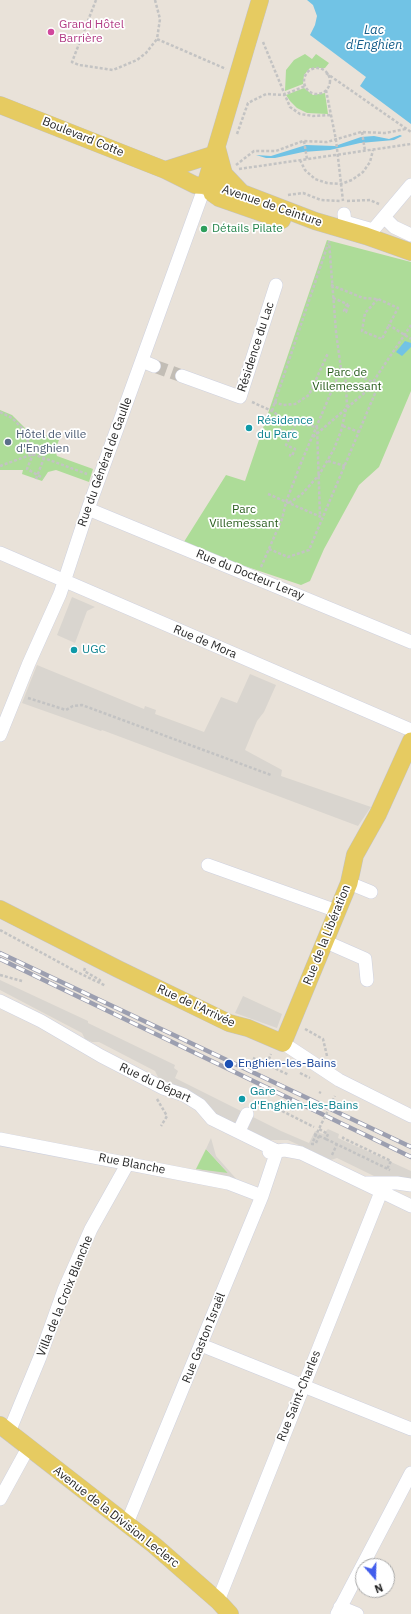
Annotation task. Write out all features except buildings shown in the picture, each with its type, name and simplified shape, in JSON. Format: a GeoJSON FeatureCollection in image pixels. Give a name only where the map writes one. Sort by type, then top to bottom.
{"type":"FeatureCollection","features":[{"type":"Feature","properties":{"kind":"main road"},"geometry":{"type":"LineString","coordinates":[[205,186],[260,0]]}},
{"type":"Feature","properties":{"kind":"main road","name":"Boulevard Cotte"},"geometry":{"type":"LineString","coordinates":[[0,105],[165,170],[198,178],[205,186]]}},
{"type":"Feature","properties":{"kind":"main road"},"geometry":{"type":"LineString","coordinates":[[165,170],[216,151]]}},
{"type":"Feature","properties":{"kind":"main road"},"geometry":{"type":"LineString","coordinates":[[216,151],[226,172],[242,193]]}},
{"type":"Feature","properties":{"kind":"main road","name":"Avenue de Ceinture"},"geometry":{"type":"LineString","coordinates":[[205,186],[242,193],[315,221],[366,236],[411,252]]}},
{"type":"Feature","properties":{"kind":"main road","name":"Avenue de Ceinture"},"geometry":{"type":"LineString","coordinates":[[205,186],[219,198],[411,262]]}},
{"type":"Feature","properties":{"kind":"main road","name":"Rue de la Libération"},"geometry":{"type":"LineString","coordinates":[[283,1043],[349,883],[355,854],[378,814],[411,741]]}},
{"type":"Feature","properties":{"kind":"main road","name":"Rue de l'Arrivée"},"geometry":{"type":"LineString","coordinates":[[0,909],[229,1023],[248,1028],[283,1043]]}},
{"type":"Feature","properties":{"kind":"main road","name":"Avenue de la Division Leclerc"},"geometry":{"type":"LineString","coordinates":[[5,1428],[28,1448],[127,1523],[218,1601],[230,1614]]}},
{"type":"Feature","properties":{"kind":"street"},"geometry":{"type":"LineString","coordinates":[[344,214],[345,222],[373,230],[411,185]]}},
{"type":"Feature","properties":{"kind":"street","name":"Rue du Général de Gaulle"},"geometry":{"type":"LineString","coordinates":[[0,735],[5,709],[17,694],[64,581],[99,478],[148,363],[205,186]]}},
{"type":"Feature","properties":{"kind":"street"},"geometry":{"type":"LineString","coordinates":[[386,215],[394,227],[411,235]]}},
{"type":"Feature","properties":{"kind":"street","name":"Résidence du Lac"},"geometry":{"type":"LineString","coordinates":[[182,376],[240,397],[276,285]]}},
{"type":"Feature","properties":{"kind":"street","name":"Rue du Docteur Leray"},"geometry":{"type":"LineString","coordinates":[[88,509],[411,642]]}},
{"type":"Feature","properties":{"kind":"street","name":"Rue de Mora"},"geometry":{"type":"LineString","coordinates":[[0,553],[411,730]]}},
{"type":"Feature","properties":{"kind":"street"},"geometry":{"type":"LineString","coordinates":[[208,865],[337,911]]}},
{"type":"Feature","properties":{"kind":"street"},"geometry":{"type":"LineString","coordinates":[[349,883],[372,892]]}},
{"type":"Feature","properties":{"kind":"street"},"geometry":{"type":"LineString","coordinates":[[324,941],[364,959],[367,980]]}},
{"type":"Feature","properties":{"kind":"street","name":"Rue du Départ"},"geometry":{"type":"LineString","coordinates":[[2,1005],[42,1021],[100,1056],[167,1090],[189,1104],[214,1130],[221,1134],[260,1151],[277,1151]]}},
{"type":"Feature","properties":{"kind":"street","name":"Rue de l'Arrivée"},"geometry":{"type":"LineString","coordinates":[[283,1043],[339,1080],[411,1116]]}},
{"type":"Feature","properties":{"kind":"street"},"geometry":{"type":"LineString","coordinates":[[240,1131],[247,1114]]}},
{"type":"Feature","properties":{"kind":"street","name":"Rue Blanche"},"geometry":{"type":"LineString","coordinates":[[0,1139],[228,1183],[262,1196]]}},
{"type":"Feature","properties":{"kind":"street"},"geometry":{"type":"LineString","coordinates":[[277,1151],[294,1150],[411,1206]]}},
{"type":"Feature","properties":{"kind":"street","name":"Rue Gaston Israël"},"geometry":{"type":"LineString","coordinates":[[127,1523],[262,1196],[277,1151]]}},
{"type":"Feature","properties":{"kind":"street","name":"Villa de la Croix Blanche"},"geometry":{"type":"LineString","coordinates":[[5,1428],[40,1358],[64,1290],[91,1229],[128,1163]]}},
{"type":"Feature","properties":{"kind":"street"},"geometry":{"type":"LineString","coordinates":[[364,1183],[393,1183],[411,1185]]}},
{"type":"Feature","properties":{"kind":"street"},"geometry":{"type":"LineString","coordinates":[[381,1192],[411,1195]]}},
{"type":"Feature","properties":{"kind":"street","name":"Rue Saint-Charles"},"geometry":{"type":"LineString","coordinates":[[218,1601],[381,1192]]}},
{"type":"Feature","properties":{"kind":"street"},"geometry":{"type":"LineString","coordinates":[[201,1345],[411,1430]]}},
{"type":"Feature","properties":{"kind":"street"},"geometry":{"type":"LineString","coordinates":[[0,1499],[28,1448]]}},
{"type":"Feature","properties":{"kind":"street"},"geometry":{"type":"LineString","coordinates":[[357,1614],[339,1610],[411,1473]]}},
{"type":"Feature","properties":{"kind":"path"},"geometry":{"type":"LineString","coordinates":[[96,0],[72,62],[79,65],[113,70],[137,60],[146,54],[156,39],[160,19],[155,0]]}},
{"type":"Feature","properties":{"kind":"path"},"geometry":{"type":"LineString","coordinates":[[261,37],[290,107],[300,114],[312,116],[331,116]]}},
{"type":"Feature","properties":{"kind":"path"},"geometry":{"type":"LineString","coordinates":[[156,39],[239,74]]}},
{"type":"Feature","properties":{"kind":"path"},"geometry":{"type":"LineString","coordinates":[[326,90],[321,93],[313,94],[305,86],[305,77],[310,70],[319,68],[411,132]]}},
{"type":"Feature","properties":{"kind":"path"},"geometry":{"type":"LineString","coordinates":[[326,73],[330,80],[326,90],[336,140],[335,148],[338,155],[343,201]]}},
{"type":"Feature","properties":{"kind":"path"},"geometry":{"type":"LineString","coordinates":[[236,137],[248,103],[266,94],[284,94],[305,86]]}},
{"type":"Feature","properties":{"kind":"path"},"geometry":{"type":"LineString","coordinates":[[226,172],[254,151],[276,151],[304,141],[327,142],[362,132],[385,133],[406,129]]}},
{"type":"Feature","properties":{"kind":"path"},"geometry":{"type":"LineString","coordinates":[[362,132],[365,151]]}},
{"type":"Feature","properties":{"kind":"path"},"geometry":{"type":"LineString","coordinates":[[304,141],[307,159]]}},
{"type":"Feature","properties":{"kind":"path"},"geometry":{"type":"LineString","coordinates":[[226,172],[411,144]]}},
{"type":"Feature","properties":{"kind":"path"},"geometry":{"type":"LineString","coordinates":[[300,160],[305,170],[315,179],[327,184],[341,184],[352,180],[363,172],[370,162],[373,150]]}},
{"type":"Feature","properties":{"kind":"path"},"geometry":{"type":"LineString","coordinates":[[287,195],[303,193],[326,201],[370,200],[376,202],[386,215]]}},
{"type":"Feature","properties":{"kind":"path"},"geometry":{"type":"LineString","coordinates":[[256,578],[270,549],[282,518],[286,502],[341,369],[331,285],[329,241],[272,411]]}},
{"type":"Feature","properties":{"kind":"path"},"geometry":{"type":"LineString","coordinates":[[331,285],[363,298],[378,299],[398,308],[382,339],[362,331],[365,313],[378,299]]}},
{"type":"Feature","properties":{"kind":"path"},"geometry":{"type":"LineString","coordinates":[[333,298],[347,304],[344,311],[346,312],[349,304]]}},
{"type":"Feature","properties":{"kind":"path"},"geometry":{"type":"LineString","coordinates":[[389,325],[405,333],[411,339]]}},
{"type":"Feature","properties":{"kind":"path"},"geometry":{"type":"LineString","coordinates":[[373,382],[411,325]]}},
{"type":"Feature","properties":{"kind":"path"},"geometry":{"type":"LineString","coordinates":[[274,402],[283,405],[295,404],[309,395],[328,353]]}},
{"type":"Feature","properties":{"kind":"path"},"geometry":{"type":"LineString","coordinates":[[270,549],[288,557],[309,550],[379,384],[341,369]]}},
{"type":"Feature","properties":{"kind":"path"},"geometry":{"type":"LineString","coordinates":[[289,503],[302,494],[319,475],[328,461],[343,426],[346,409],[347,386],[345,371]]}},
{"type":"Feature","properties":{"kind":"path"},"geometry":{"type":"LineString","coordinates":[[312,438],[376,383]]}},
{"type":"Feature","properties":{"kind":"path"},"geometry":{"type":"LineString","coordinates":[[240,397],[272,411],[283,419],[279,432],[289,439]]}},
{"type":"Feature","properties":{"kind":"path"},"geometry":{"type":"LineString","coordinates":[[0,412],[12,418],[20,426],[33,454],[26,469],[37,477],[43,478]]}},
{"type":"Feature","properties":{"kind":"path"},"geometry":{"type":"LineString","coordinates":[[289,454],[292,456],[295,449],[286,445],[296,423],[317,427]]}},
{"type":"Feature","properties":{"kind":"path"},"geometry":{"type":"LineString","coordinates":[[343,426],[359,432]]}},
{"type":"Feature","properties":{"kind":"path"},"geometry":{"type":"LineString","coordinates":[[317,427],[322,517]]}},
{"type":"Feature","properties":{"kind":"path"},"geometry":{"type":"LineString","coordinates":[[0,466],[33,454],[99,478]]}},
{"type":"Feature","properties":{"kind":"path"},"geometry":{"type":"LineString","coordinates":[[37,477],[44,458]]}},
{"type":"Feature","properties":{"kind":"path"},"geometry":{"type":"LineString","coordinates":[[328,461],[344,466]]}},
{"type":"Feature","properties":{"kind":"path"},"geometry":{"type":"LineString","coordinates":[[268,494],[322,517]]}},
{"type":"Feature","properties":{"kind":"path"},"geometry":{"type":"LineString","coordinates":[[17,694],[66,710],[73,706],[82,705],[271,775]]}},
{"type":"Feature","properties":{"kind":"path"},"geometry":{"type":"LineString","coordinates":[[0,930],[106,986]]}},
{"type":"Feature","properties":{"kind":"path"},"geometry":{"type":"LineString","coordinates":[[85,972],[100,980],[98,983]]}},
{"type":"Feature","properties":{"kind":"path"},"geometry":{"type":"LineString","coordinates":[[0,975],[22,981]]}},
{"type":"Feature","properties":{"kind":"path"},"geometry":{"type":"LineString","coordinates":[[303,1028],[324,1039],[328,1062]]}},
{"type":"Feature","properties":{"kind":"path"},"geometry":{"type":"LineString","coordinates":[[253,1058],[289,1075]]}},
{"type":"Feature","properties":{"kind":"path"},"geometry":{"type":"LineString","coordinates":[[267,1064],[269,1060]]}},
{"type":"Feature","properties":{"kind":"path"},"geometry":{"type":"LineString","coordinates":[[161,1126],[167,1116],[157,1099],[167,1090]]}},
{"type":"Feature","properties":{"kind":"path"},"geometry":{"type":"LineString","coordinates":[[335,1096],[314,1136],[319,1136],[326,1139],[392,1171]]}},
{"type":"Feature","properties":{"kind":"path"},"geometry":{"type":"LineString","coordinates":[[291,1109],[295,1111]]}},
{"type":"Feature","properties":{"kind":"path"},"geometry":{"type":"LineString","coordinates":[[282,1111],[314,1127]]}},
{"type":"Feature","properties":{"kind":"path"},"geometry":{"type":"LineString","coordinates":[[319,1129],[328,1134],[326,1139]]}},
{"type":"Feature","properties":{"kind":"path"},"geometry":{"type":"LineString","coordinates":[[316,1143],[319,1136]]}},
{"type":"Feature","properties":{"kind":"path"},"geometry":{"type":"LineString","coordinates":[[344,1136],[343,1138],[391,1161],[387,1169]]}},
{"type":"Feature","properties":{"kind":"green space"},"geometry":{"type":"Polygon","coordinates":[[[305,54],[312,59],[316,54],[329,63],[325,68],[310,68],[304,75],[303,84],[285,91],[286,70],[294,60],[305,54]]]}},
{"type":"Feature","properties":{"kind":"green space"},"geometry":{"type":"Polygon","coordinates":[[[304,88],[313,95],[325,93],[328,114],[307,113],[297,108],[286,95],[304,88]]]}},
{"type":"Feature","properties":{"kind":"green space","name":"Parc de Villemessant"},"geometry":{"type":"Polygon","coordinates":[[[327,240],[411,262],[411,391],[379,467],[359,485],[324,549],[310,581],[301,585],[182,545],[226,475],[245,481],[327,240]]]}},
{"type":"Feature","properties":{"kind":"green space"},"geometry":{"type":"Polygon","coordinates":[[[0,410],[12,415],[32,435],[34,431],[59,440],[55,450],[57,456],[93,469],[89,482],[56,470],[48,472],[42,481],[22,474],[23,470],[0,470],[0,410]]]}},
{"type":"Feature","properties":{"kind":"green space"},"geometry":{"type":"Polygon","coordinates":[[[206,1149],[228,1173],[227,1174],[196,1169],[206,1149]]]}},
{"type":"Feature","properties":{"kind":"shaded area"},"geometry":{"type":"Polygon","coordinates":[[[72,597],[95,607],[87,611],[75,643],[57,635],[72,597]]]}},
{"type":"Feature","properties":{"kind":"shaded area"},"geometry":{"type":"Polygon","coordinates":[[[37,665],[144,709],[145,706],[156,710],[155,714],[204,732],[221,697],[237,703],[250,674],[276,685],[264,712],[257,721],[245,750],[282,770],[281,776],[371,807],[358,826],[102,730],[101,731],[22,703],[37,665]]]}},
{"type":"Feature","properties":{"kind":"shaded area"},"geometry":{"type":"Polygon","coordinates":[[[0,980],[88,1021],[88,1023],[175,1065],[174,1068],[178,1071],[175,1078],[281,1131],[309,1143],[315,1131],[323,1134],[328,1129],[339,1134],[338,1138],[411,1171],[411,1179],[376,1177],[337,1158],[331,1160],[288,1140],[268,1140],[220,1120],[196,1096],[158,1077],[155,1071],[99,1042],[92,1042],[85,1039],[82,1033],[0,990],[0,980]]]}},
{"type":"Feature","properties":{"kind":"shaded area"},"geometry":{"type":"Polygon","coordinates":[[[243,996],[282,1014],[277,1028],[235,1013],[243,996]]]}},
{"type":"Feature","properties":{"kind":"shaded area"},"geometry":{"type":"Polygon","coordinates":[[[211,1138],[216,1156],[239,1182],[196,1172],[196,1169],[228,1173],[206,1149],[211,1138]]]}},
{"type":"Feature","properties":{"kind":"water","name":"Lac d'Enghien"},"geometry":{"type":"Polygon","coordinates":[[[307,0],[411,0],[411,124],[360,86],[366,77],[310,35],[315,25],[317,16],[313,5],[307,0]]]}},
{"type":"Feature","properties":{"kind":"water"},"geometry":{"type":"Polygon","coordinates":[[[400,135],[402,136],[394,140],[360,143],[330,150],[303,152],[275,158],[266,158],[256,155],[271,156],[306,145],[335,146],[361,137],[374,136],[389,139],[400,135]]]}},
{"type":"Feature","properties":{"kind":"water"},"geometry":{"type":"Polygon","coordinates":[[[405,341],[411,343],[411,347],[402,356],[396,352],[405,341]]]}},
{"type":"Feature","properties":{"kind":"tunnel"},"geometry":{"type":"LineString","coordinates":[[154,366],[182,376]]}},
{"type":"Feature","properties":{"kind":"railway"},"geometry":{"type":"LineString","coordinates":[[0,953],[411,1147]]}},
{"type":"Feature","properties":{"kind":"railway"},"geometry":{"type":"LineString","coordinates":[[0,959],[411,1157]]}},
{"type":"Feature","properties":{"kind":"place","name":"Grand Hôtel Barrière"},"geometry":{"type":"Point","coordinates":[51,32]}},
{"type":"Feature","properties":{"kind":"place","name":"Détails Pilate"},"geometry":{"type":"Point","coordinates":[204,229]}},
{"type":"Feature","properties":{"kind":"place","name":"Résidence du Parc"},"geometry":{"type":"Point","coordinates":[249,428]}},
{"type":"Feature","properties":{"kind":"place","name":"Hôtel de ville d'Enghien"},"geometry":{"type":"Point","coordinates":[8,442]}},
{"type":"Feature","properties":{"kind":"place","name":"UGC"},"geometry":{"type":"Point","coordinates":[74,650]}},
{"type":"Feature","properties":{"kind":"place","name":"Enghien-les-Bains"},"geometry":{"type":"Point","coordinates":[229,1064]}},
{"type":"Feature","properties":{"kind":"place","name":"Gare d'Enghien-les-Bains"},"geometry":{"type":"Point","coordinates":[242,1099]}},
{"type":"Feature","properties":{"kind":"park label","name":"Parc Villemessant"},"geometry":{"type":"Point","coordinates":[244,517]}}]}
